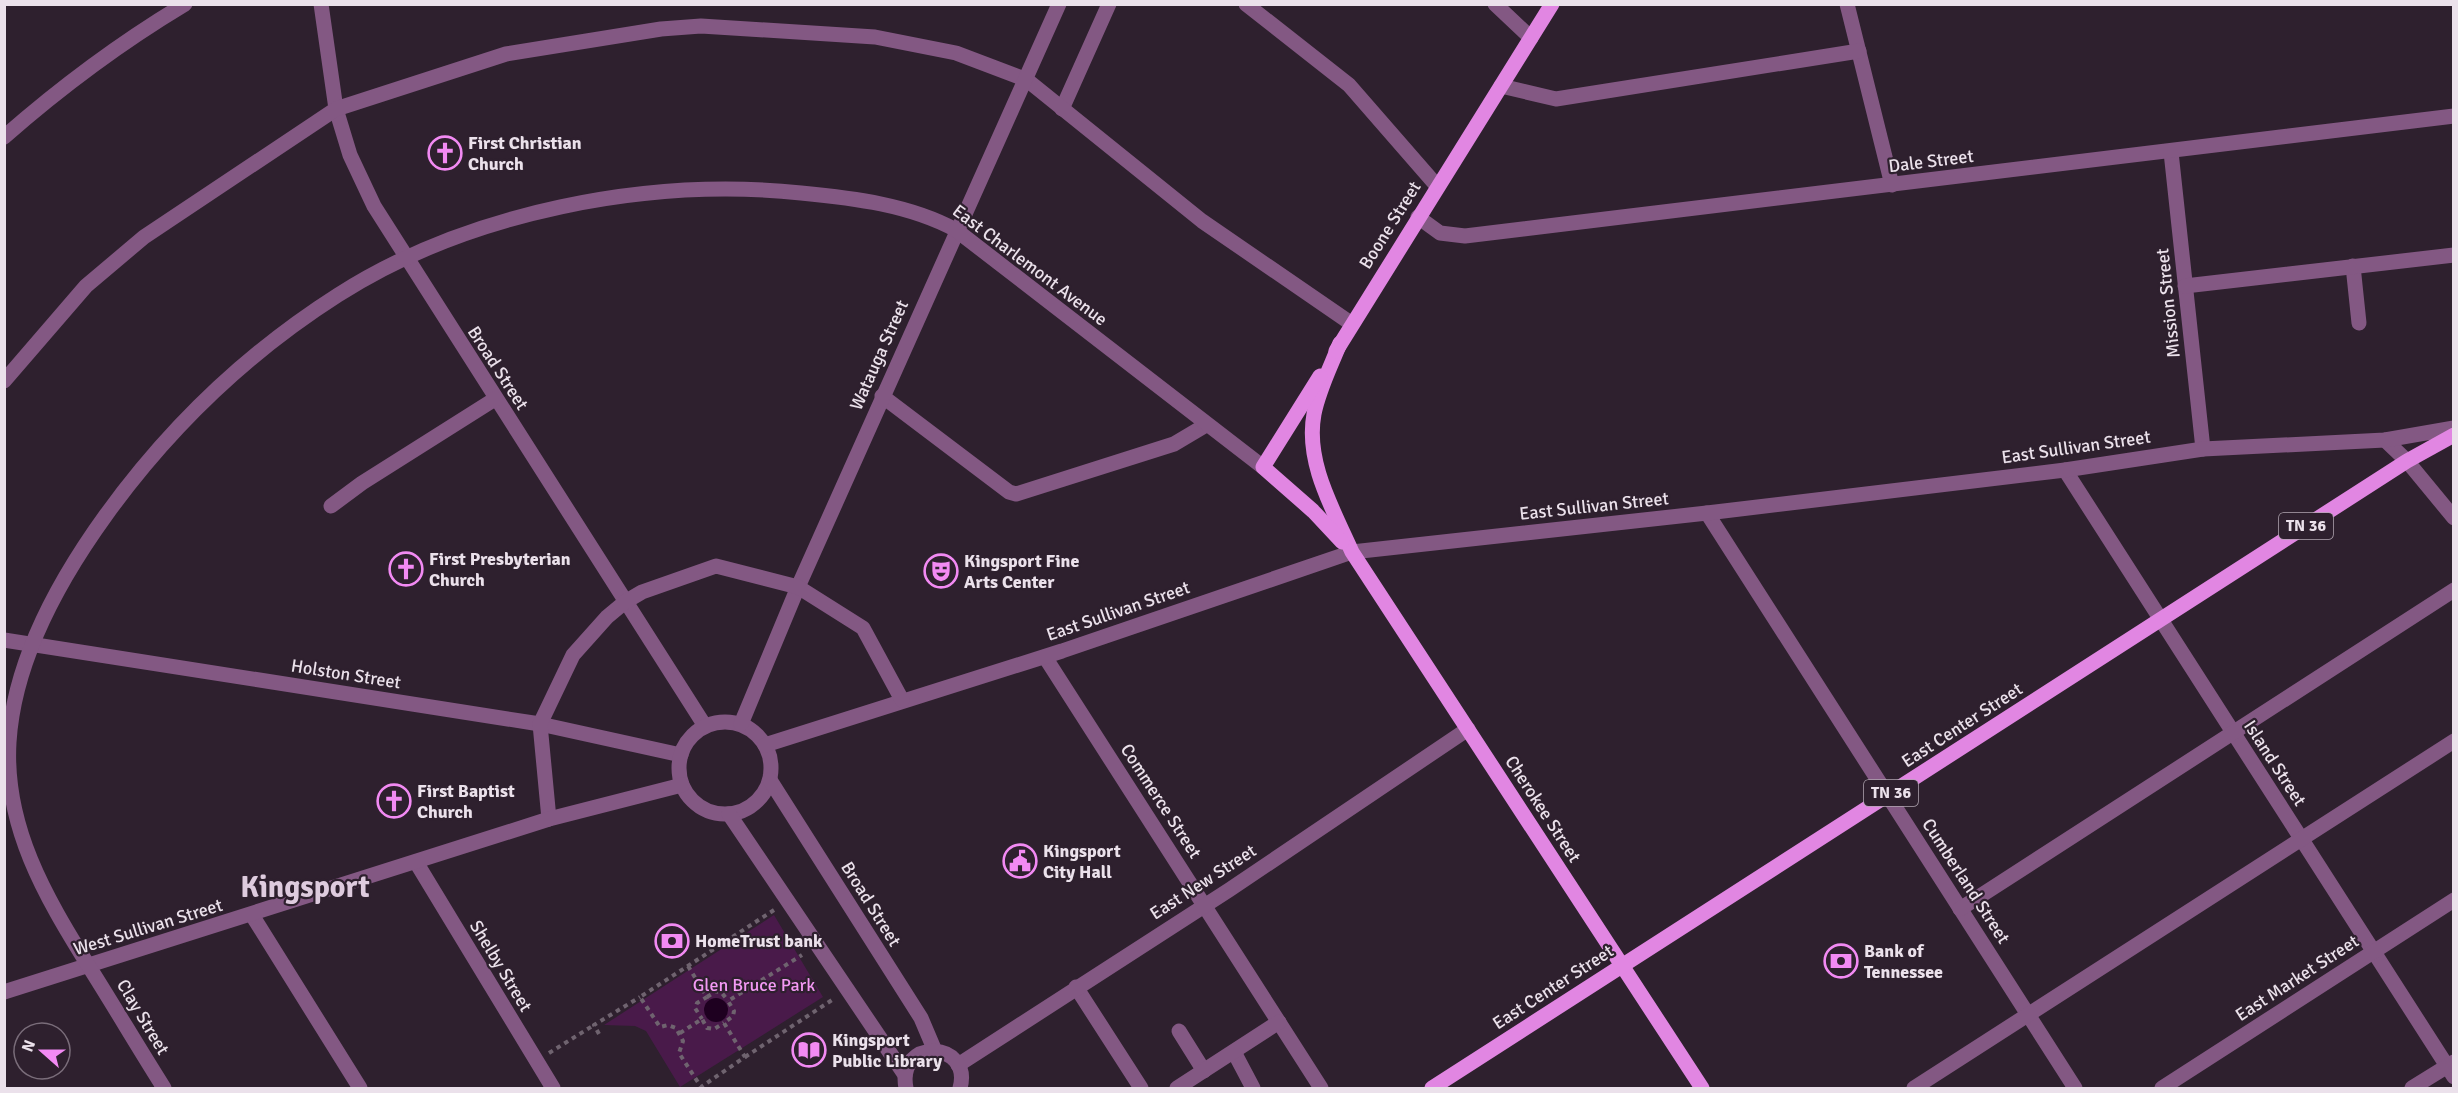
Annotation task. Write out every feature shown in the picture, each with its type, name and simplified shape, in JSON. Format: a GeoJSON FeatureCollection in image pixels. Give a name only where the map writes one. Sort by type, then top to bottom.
{"type":"FeatureCollection","features":[{"type":"Feature","properties":{"kind":"main road","name":"Boone Street"},"geometry":{"type":"LineString","coordinates":[[1263,467],[1552,4]]}},
{"type":"Feature","properties":{"kind":"main road"},"geometry":{"type":"LineString","coordinates":[[1340,343],[1321,391],[1313,434],[1322,484],[1352,552]]}},
{"type":"Feature","properties":{"kind":"main road","name":"East Center Street"},"geometry":{"type":"LineString","coordinates":[[1432,1089],[2408,461],[2454,435]]}},
{"type":"Feature","properties":{"kind":"main road","name":"East Charlemont Avenue"},"geometry":{"type":"LineString","coordinates":[[1263,467],[1313,511],[1352,552]]}},
{"type":"Feature","properties":{"kind":"main road","name":"Cherokee Street"},"geometry":{"type":"LineString","coordinates":[[1352,552],[1702,1089]]}},
{"type":"Feature","properties":{"kind":"street"},"geometry":{"type":"LineString","coordinates":[[4,137],[81,73],[135,34],[185,4]]}},
{"type":"Feature","properties":{"kind":"street","name":"Broad Street"},"geometry":{"type":"LineString","coordinates":[[321,4],[326,55],[336,109],[350,155],[374,206],[705,726]]}},
{"type":"Feature","properties":{"kind":"street","name":"Watauga Street"},"geometry":{"type":"LineString","coordinates":[[741,724],[798,586],[956,230],[1027,80],[1059,4]]}},
{"type":"Feature","properties":{"kind":"street"},"geometry":{"type":"LineString","coordinates":[[1062,109],[1109,4]]}},
{"type":"Feature","properties":{"kind":"street"},"geometry":{"type":"LineString","coordinates":[[1246,4],[1349,85],[1437,186]]}},
{"type":"Feature","properties":{"kind":"street"},"geometry":{"type":"LineString","coordinates":[[1495,4],[1531,38]]}},
{"type":"Feature","properties":{"kind":"street"},"geometry":{"type":"LineString","coordinates":[[1847,4],[1892,185]]}},
{"type":"Feature","properties":{"kind":"street"},"geometry":{"type":"LineString","coordinates":[[4,381],[86,286],[144,237],[336,109],[506,54],[661,29],[701,26],[875,36],[957,53],[1027,80],[1202,221],[1352,324]]}},
{"type":"Feature","properties":{"kind":"street"},"geometry":{"type":"LineString","coordinates":[[1502,86],[1556,99],[1859,51]]}},
{"type":"Feature","properties":{"kind":"street","name":"Dale Street"},"geometry":{"type":"LineString","coordinates":[[1418,217],[1440,233],[1465,236],[2454,116]]}},
{"type":"Feature","properties":{"kind":"street","name":"Mission Street"},"geometry":{"type":"LineString","coordinates":[[2171,152],[2203,449]]}},
{"type":"Feature","properties":{"kind":"street","name":"East Charlemont Avenue"},"geometry":{"type":"LineString","coordinates":[[33,645],[52,602],[96,529],[123,492],[198,406],[290,328],[341,293],[406,259],[485,228],[576,204],[647,194],[711,189],[773,190],[832,196],[933,218],[956,230],[1206,426],[1263,467]]}},
{"type":"Feature","properties":{"kind":"street"},"geometry":{"type":"LineString","coordinates":[[2185,286],[2454,255]]}},
{"type":"Feature","properties":{"kind":"street"},"geometry":{"type":"LineString","coordinates":[[2353,266],[2359,323]]}},
{"type":"Feature","properties":{"kind":"street"},"geometry":{"type":"LineString","coordinates":[[882,396],[1009,492],[1016,494],[1174,444],[1206,426]]}},
{"type":"Feature","properties":{"kind":"street"},"geometry":{"type":"LineString","coordinates":[[331,506],[362,483],[495,399]]}},
{"type":"Feature","properties":{"kind":"street","name":"East Sullivan Street"},"geometry":{"type":"LineString","coordinates":[[765,745],[902,700],[1045,657],[1352,552],[1707,513],[2065,470],[2203,449],[2385,440],[2454,428]]}},
{"type":"Feature","properties":{"kind":"street"},"geometry":{"type":"LineString","coordinates":[[2385,440],[2408,461],[2454,518]]}},
{"type":"Feature","properties":{"kind":"street","name":"Island Street"},"geometry":{"type":"LineString","coordinates":[[2065,470],[2373,952],[2451,1068]]}},
{"type":"Feature","properties":{"kind":"street","name":"Cumberland Street"},"geometry":{"type":"LineString","coordinates":[[1707,513],[2075,1089]]}},
{"type":"Feature","properties":{"kind":"street"},"geometry":{"type":"LineString","coordinates":[[549,819],[540,724],[573,655],[607,617],[625,602],[642,592],[716,566],[798,586],[863,628],[902,700]]}},
{"type":"Feature","properties":{"kind":"street"},"geometry":{"type":"LineString","coordinates":[[1960,909],[2454,590]]}},
{"type":"Feature","properties":{"kind":"street","name":"Holston Street"},"geometry":{"type":"LineString","coordinates":[[4,640],[540,724],[681,755]]}},
{"type":"Feature","properties":{"kind":"street","name":"Clay Street"},"geometry":{"type":"LineString","coordinates":[[33,645],[19,681],[9,745],[16,817],[42,889],[164,1089]]}},
{"type":"Feature","properties":{"kind":"street","name":"Commerce Street"},"geometry":{"type":"LineString","coordinates":[[1045,657],[1321,1089]]}},
{"type":"Feature","properties":{"kind":"street"},"geometry":{"type":"LineString","coordinates":[[717,722],[741,724],[759,736],[765,745],[771,768],[770,780],[754,804],[729,814],[714,813],[701,807],[690,798],[682,785],[679,770],[681,755],[694,733],[705,726],[717,722]]}},
{"type":"Feature","properties":{"kind":"street","name":"East New Street"},"geometry":{"type":"LineString","coordinates":[[958,1065],[1204,906],[1468,729]]}},
{"type":"Feature","properties":{"kind":"street"},"geometry":{"type":"LineString","coordinates":[[1914,1089],[2027,1014],[2302,841],[2454,741]]}},
{"type":"Feature","properties":{"kind":"street","name":"Broad Street"},"geometry":{"type":"LineString","coordinates":[[770,780],[921,1018],[935,1051]]}},
{"type":"Feature","properties":{"kind":"street","name":"West Sullivan Street"},"geometry":{"type":"LineString","coordinates":[[4,992],[549,819],[682,785]]}},
{"type":"Feature","properties":{"kind":"street"},"geometry":{"type":"LineString","coordinates":[[729,814],[905,1082]]}},
{"type":"Feature","properties":{"kind":"street","name":"Shelby Street"},"geometry":{"type":"LineString","coordinates":[[416,862],[553,1089]]}},
{"type":"Feature","properties":{"kind":"street","name":"East Market Street"},"geometry":{"type":"LineString","coordinates":[[2162,1089],[2454,900]]}},
{"type":"Feature","properties":{"kind":"street"},"geometry":{"type":"LineString","coordinates":[[252,915],[360,1089]]}},
{"type":"Feature","properties":{"kind":"street"},"geometry":{"type":"LineString","coordinates":[[1077,987],[1141,1089]]}},
{"type":"Feature","properties":{"kind":"street"},"geometry":{"type":"LineString","coordinates":[[1177,1089],[1279,1022]]}},
{"type":"Feature","properties":{"kind":"street"},"geometry":{"type":"LineString","coordinates":[[1179,1031],[1204,1071]]}},
{"type":"Feature","properties":{"kind":"street"},"geometry":{"type":"LineString","coordinates":[[905,1082],[910,1062],[917,1056],[935,1051],[944,1053],[958,1065],[963,1087]]}},
{"type":"Feature","properties":{"kind":"street"},"geometry":{"type":"LineString","coordinates":[[1234,1052],[1253,1089]]}},
{"type":"Feature","properties":{"kind":"street"},"geometry":{"type":"LineString","coordinates":[[2412,1089],[2451,1068]]}},
{"type":"Feature","properties":{"kind":"path"},"geometry":{"type":"LineString","coordinates":[[536,1062],[774,910]]}},
{"type":"Feature","properties":{"kind":"path"},"geometry":{"type":"LineString","coordinates":[[728,1001],[802,955]]}},
{"type":"Feature","properties":{"kind":"path"},"geometry":{"type":"LineString","coordinates":[[688,966],[707,997]]}},
{"type":"Feature","properties":{"kind":"path"},"geometry":{"type":"LineString","coordinates":[[716,991],[722,993],[728,1001],[734,1011],[733,1016],[714,1029],[707,1028],[695,1008],[697,1003],[716,991]]}},
{"type":"Feature","properties":{"kind":"path"},"geometry":{"type":"LineString","coordinates":[[640,997],[660,1027],[668,1025],[676,1028],[680,1033],[683,1041],[679,1053],[701,1087],[832,1000]]}},
{"type":"Feature","properties":{"kind":"path"},"geometry":{"type":"LineString","coordinates":[[680,1033],[702,1019]]}},
{"type":"Feature","properties":{"kind":"path"},"geometry":{"type":"LineString","coordinates":[[724,1023],[745,1057]]}},
{"type":"Feature","properties":{"kind":"path"},"geometry":{"type":"LineString","coordinates":[[594,1025],[599,1034]]}},
{"type":"Feature","properties":{"kind":"green space","name":"Glen Bruce Park"},"geometry":{"type":"Polygon","coordinates":[[[774,915],[823,997],[680,1087],[646,1031],[635,1026],[604,1025],[774,915]]]}},
{"type":"Feature","properties":{"kind":"shaded area"},"geometry":{"type":"Polygon","coordinates":[[[716,998],[725,1001],[728,1010],[725,1019],[716,1022],[707,1019],[704,1010],[707,1001],[716,998]]]}},
{"type":"Feature","properties":{"kind":"place","name":"First Christian Church"},"geometry":{"type":"Point","coordinates":[445,153]}},
{"type":"Feature","properties":{"kind":"place","name":"First Presbyterian Church"},"geometry":{"type":"Point","coordinates":[406,569]}},
{"type":"Feature","properties":{"kind":"place","name":"Kingsport Fine Arts Center"},"geometry":{"type":"Point","coordinates":[941,571]}},
{"type":"Feature","properties":{"kind":"place","name":"First Baptist Church"},"geometry":{"type":"Point","coordinates":[394,801]}},
{"type":"Feature","properties":{"kind":"place","name":"Kingsport City Hall"},"geometry":{"type":"Point","coordinates":[1020,861]}},
{"type":"Feature","properties":{"kind":"place","name":"HomeTrust bank"},"geometry":{"type":"Point","coordinates":[672,941]}},
{"type":"Feature","properties":{"kind":"place","name":"Bank of Tennessee"},"geometry":{"type":"Point","coordinates":[1841,961]}},
{"type":"Feature","properties":{"kind":"place","name":"Kingsport Public Library"},"geometry":{"type":"Point","coordinates":[809,1050]}},
{"type":"Feature","properties":{"kind":"district","name":"Kingsport"},"geometry":{"type":"Point","coordinates":[305,887]}}]}
